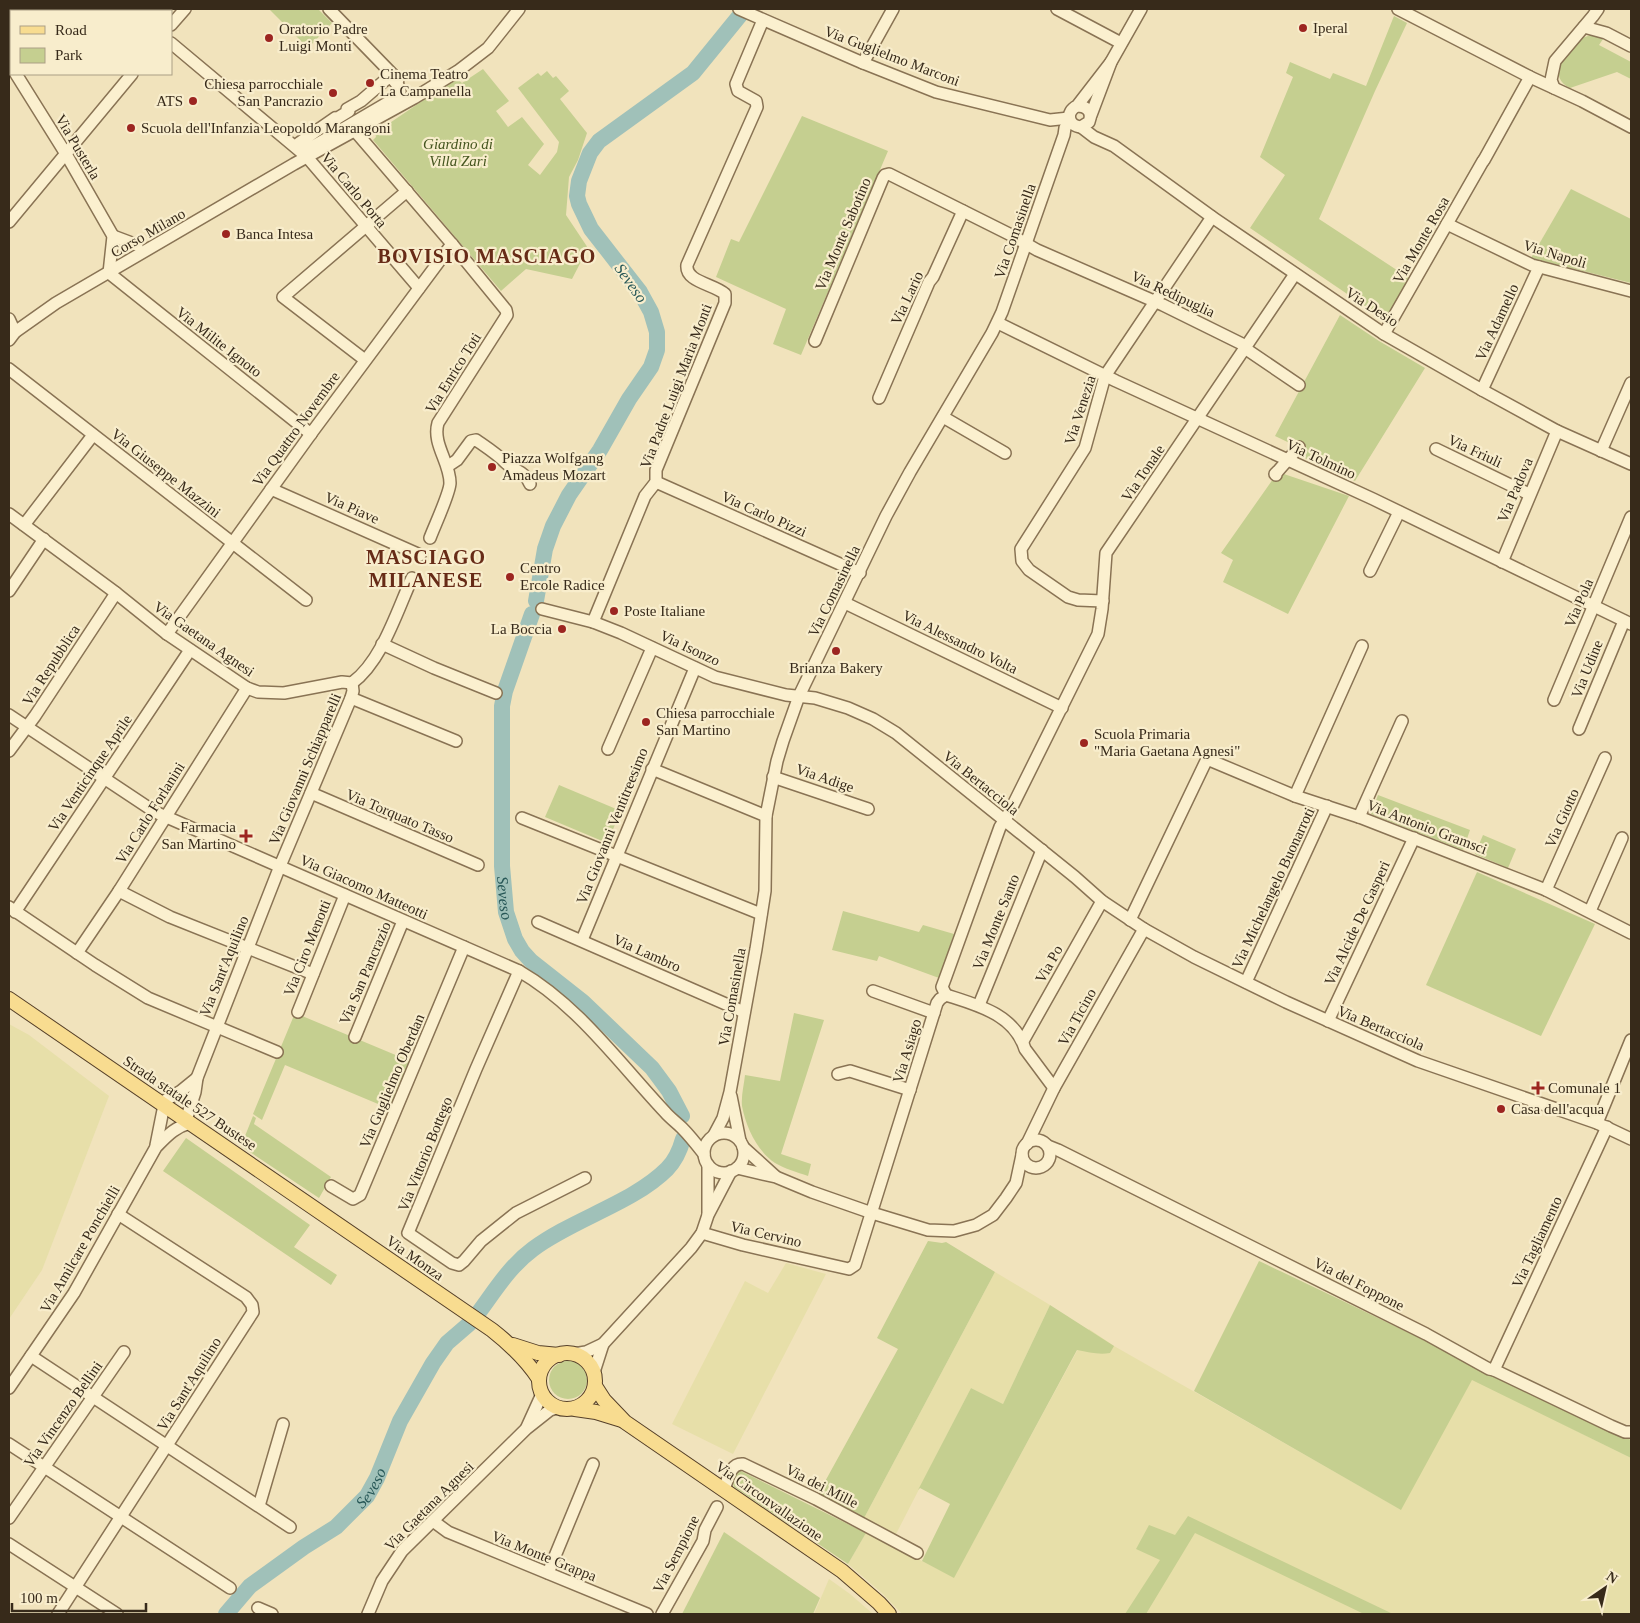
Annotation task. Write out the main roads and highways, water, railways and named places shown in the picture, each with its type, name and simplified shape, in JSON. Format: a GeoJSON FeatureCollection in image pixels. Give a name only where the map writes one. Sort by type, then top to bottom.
{"type":"FeatureCollection","features":[{"type":"Feature","properties":{"kind":"main road","name":"Strada statale 527 Bustese"},"geometry":{"type":"LineString","coordinates":[[9,999],[352,1234]]}},
{"type":"Feature","properties":{"kind":"main road","name":"Via Monza"},"geometry":{"type":"LineString","coordinates":[[352,1234],[510,1344]]}},
{"type":"Feature","properties":{"kind":"main road"},"geometry":{"type":"LineString","coordinates":[[510,1344],[538,1353],[566,1354],[581,1357],[588,1363],[595,1379],[588,1400],[575,1409],[566,1410],[557,1408],[548,1402],[542,1394],[539,1379],[525,1359],[510,1344]]}},
{"type":"Feature","properties":{"kind":"main road"},"geometry":{"type":"LineString","coordinates":[[539,1379],[545,1364],[566,1354]]}},
{"type":"Feature","properties":{"kind":"main road","name":"Via Circonvallazione"},"geometry":{"type":"LineString","coordinates":[[595,1379],[604,1400],[625,1422],[842,1571],[889,1614]]}},
{"type":"Feature","properties":{"kind":"main road","name":"Via Circonvallazione"},"geometry":{"type":"LineString","coordinates":[[575,1409],[596,1412],[625,1422]]}},
{"type":"Feature","properties":{"kind":"waterway","name":"Seveso"},"geometry":{"type":"LineString","coordinates":[[536,601],[545,549],[553,526],[569,495],[600,450],[629,399],[651,367],[657,350],[657,332],[651,312],[640,292],[591,229],[579,204],[577,196],[579,181],[590,153],[599,141],[693,73],[741,14]]}},
{"type":"Feature","properties":{"kind":"waterway","name":"Seveso"},"geometry":{"type":"LineString","coordinates":[[532,614],[505,691],[502,706],[502,866],[506,912],[515,939],[522,951],[531,961],[583,1002],[652,1068],[669,1091],[682,1116]]}},
{"type":"Feature","properties":{"kind":"waterway","name":"Seveso"},"geometry":{"type":"LineString","coordinates":[[479,1312],[504,1278],[533,1249],[549,1238],[637,1192],[653,1181],[667,1169],[679,1151],[683,1139]]}},
{"type":"Feature","properties":{"kind":"waterway","name":"Seveso"},"geometry":{"type":"LineString","coordinates":[[226,1614],[250,1586],[304,1547],[336,1527],[367,1496],[377,1478],[400,1421],[433,1363],[447,1343],[469,1324]]}},
{"type":"Feature","properties":{"kind":"place","name":"Iperal"},"geometry":{"type":"Point","coordinates":[1303,28]}},
{"type":"Feature","properties":{"kind":"place","name":"Oratorio Padre Luigi Monti"},"geometry":{"type":"Point","coordinates":[269,38]}},
{"type":"Feature","properties":{"kind":"place","name":"Cinema Teatro La Campanella"},"geometry":{"type":"Point","coordinates":[370,83]}},
{"type":"Feature","properties":{"kind":"place","name":"Chiesa parrocchiale San Pancrazio"},"geometry":{"type":"Point","coordinates":[333,93]}},
{"type":"Feature","properties":{"kind":"place","name":"ATS"},"geometry":{"type":"Point","coordinates":[193,101]}},
{"type":"Feature","properties":{"kind":"place","name":"Scuola dell'Infanzia Leopoldo Marangoni"},"geometry":{"type":"Point","coordinates":[131,128]}},
{"type":"Feature","properties":{"kind":"place","name":"Banca Intesa"},"geometry":{"type":"Point","coordinates":[226,234]}},
{"type":"Feature","properties":{"kind":"place","name":"Piazza Wolfgang Amadeus Mozart"},"geometry":{"type":"Point","coordinates":[492,467]}},
{"type":"Feature","properties":{"kind":"place","name":"Centro Ercole Radice"},"geometry":{"type":"Point","coordinates":[510,577]}},
{"type":"Feature","properties":{"kind":"place","name":"Poste Italiane"},"geometry":{"type":"Point","coordinates":[614,611]}},
{"type":"Feature","properties":{"kind":"place","name":"La Boccia"},"geometry":{"type":"Point","coordinates":[562,629]}},
{"type":"Feature","properties":{"kind":"place","name":"Brianza Bakery"},"geometry":{"type":"Point","coordinates":[836,651]}},
{"type":"Feature","properties":{"kind":"place","name":"Chiesa parrocchiale San Martino"},"geometry":{"type":"Point","coordinates":[646,722]}},
{"type":"Feature","properties":{"kind":"place","name":"Scuola Primaria \"Maria Gaetana Agnesi\""},"geometry":{"type":"Point","coordinates":[1084,743]}},
{"type":"Feature","properties":{"kind":"place","name":"Farmacia San Martino"},"geometry":{"type":"Point","coordinates":[246,836]}},
{"type":"Feature","properties":{"kind":"place","name":"Comunale 1"},"geometry":{"type":"Point","coordinates":[1538,1088]}},
{"type":"Feature","properties":{"kind":"place","name":"Casa dell'acqua"},"geometry":{"type":"Point","coordinates":[1501,1109]}},
{"type":"Feature","properties":{"kind":"district","name":"BOVISIO MASCIAGO"},"geometry":{"type":"Point","coordinates":[487,256]}},
{"type":"Feature","properties":{"kind":"district","name":"MASCIAGO MILANESE"},"geometry":{"type":"Point","coordinates":[426,568]}},
{"type":"Feature","properties":{"kind":"park label","name":"Giardino di Villa Zari"},"geometry":{"type":"Point","coordinates":[458,152]}}]}
